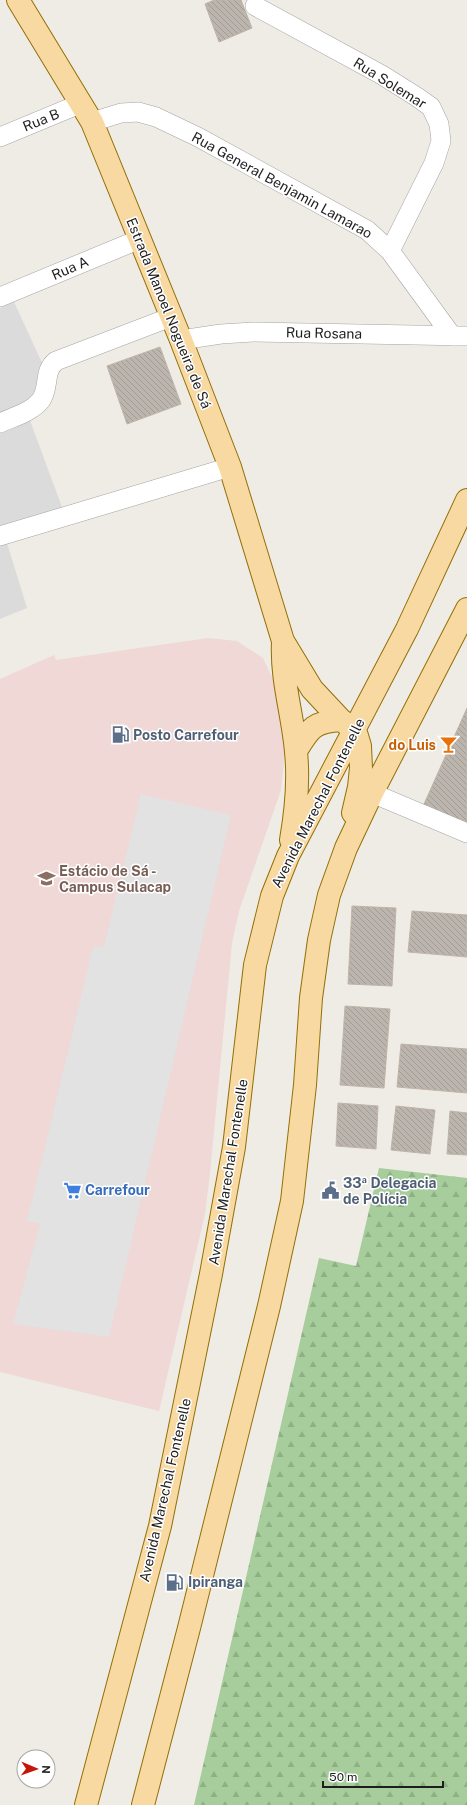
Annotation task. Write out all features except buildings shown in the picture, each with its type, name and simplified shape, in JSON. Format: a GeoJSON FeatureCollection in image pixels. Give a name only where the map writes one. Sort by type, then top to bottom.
{"type":"FeatureCollection","features":[{"type":"Feature","properties":{"kind":"main road","name":"Estrada Manoel Nogueira de Sá"},"geometry":{"type":"LineString","coordinates":[[18,0],[87,113],[140,239],[230,467],[283,641],[312,689],[348,725]]}},
{"type":"Feature","properties":{"kind":"main road","name":"Avenida Marechal Fontenelle"},"geometry":{"type":"LineString","coordinates":[[86,1805],[160,1526],[211,1274],[234,1147],[255,965],[272,896],[288,856],[348,725],[410,623],[467,500]]}},
{"type":"Feature","properties":{"kind":"main road"},"geometry":{"type":"LineString","coordinates":[[143,1805],[189,1628],[269,1306],[292,1201],[304,1100],[311,998],[319,940],[329,894],[346,848],[372,793],[467,609]]}},
{"type":"Feature","properties":{"kind":"main road","name":"Estrada Manoel Nogueira de Sá"},"geometry":{"type":"LineString","coordinates":[[283,641],[282,660],[296,751],[297,784],[295,810],[288,856]]}},
{"type":"Feature","properties":{"kind":"main road"},"geometry":{"type":"LineString","coordinates":[[296,751],[307,734],[321,722],[348,725],[360,746],[361,768],[359,787],[346,848]]}},
{"type":"Feature","properties":{"kind":"street","name":"Rua Solemar"},"geometry":{"type":"LineString","coordinates":[[255,6],[382,75],[431,107],[439,124],[440,141],[434,163],[390,250]]}},
{"type":"Feature","properties":{"kind":"street","name":"Rua General Benjamin Lamarao"},"geometry":{"type":"LineString","coordinates":[[87,113],[138,112],[156,117],[211,144],[367,230],[390,250],[460,336]]}},
{"type":"Feature","properties":{"kind":"street","name":"Rua B"},"geometry":{"type":"LineString","coordinates":[[0,137],[87,113]]}},
{"type":"Feature","properties":{"kind":"street","name":"Rua A"},"geometry":{"type":"LineString","coordinates":[[0,297],[140,239]]}},
{"type":"Feature","properties":{"kind":"street"},"geometry":{"type":"LineString","coordinates":[[0,424],[34,407],[41,400],[45,391],[47,372],[51,365],[56,361],[171,317]]}},
{"type":"Feature","properties":{"kind":"street","name":"Rua Rosana"},"geometry":{"type":"LineString","coordinates":[[181,340],[221,334],[260,332],[460,336]]}},
{"type":"Feature","properties":{"kind":"street"},"geometry":{"type":"LineString","coordinates":[[0,536],[230,467]]}},
{"type":"Feature","properties":{"kind":"street"},"geometry":{"type":"LineString","coordinates":[[372,793],[467,833]]}},
{"type":"Feature","properties":{"kind":"shaded area"},"geometry":{"type":"Polygon","coordinates":[[[14,302],[44,367],[28,415],[63,510],[3,530],[27,608],[0,619],[0,308],[14,302]]]}},
{"type":"Feature","properties":{"kind":"shaded area","name":"Carrefour"},"geometry":{"type":"Polygon","coordinates":[[[208,638],[237,641],[263,658],[277,688],[287,735],[281,790],[239,911],[232,943],[205,1214],[159,1411],[0,1372],[0,679],[54,655],[56,660],[208,638]]]}},
{"type":"Feature","properties":{"kind":"shaded area"},"geometry":{"type":"Polygon","coordinates":[[[141,794],[231,815],[109,1337],[13,1324],[40,1224],[27,1221],[93,947],[104,946],[141,794]]]}},
{"type":"Feature","properties":{"kind":"green space"},"geometry":{"type":"Polygon","coordinates":[[[379,1168],[467,1178],[467,1805],[194,1805],[319,1258],[356,1266],[379,1168]]]}},
{"type":"Feature","properties":{"kind":"place","name":"Posto Carrefour"},"geometry":{"type":"Point","coordinates":[120,735]}},
{"type":"Feature","properties":{"kind":"place","name":"do Luis"},"geometry":{"type":"Point","coordinates":[449,745]}},
{"type":"Feature","properties":{"kind":"place","name":"Estácio de Sá - Campus Sulacap"},"geometry":{"type":"Point","coordinates":[46,879]}},
{"type":"Feature","properties":{"kind":"place","name":"Carrefour"},"geometry":{"type":"Point","coordinates":[72,1190]}},
{"type":"Feature","properties":{"kind":"place","name":"33ª Delegacia de Polícia"},"geometry":{"type":"Point","coordinates":[330,1191]}},
{"type":"Feature","properties":{"kind":"place","name":"Ipiranga"},"geometry":{"type":"Point","coordinates":[175,1582]}}]}
